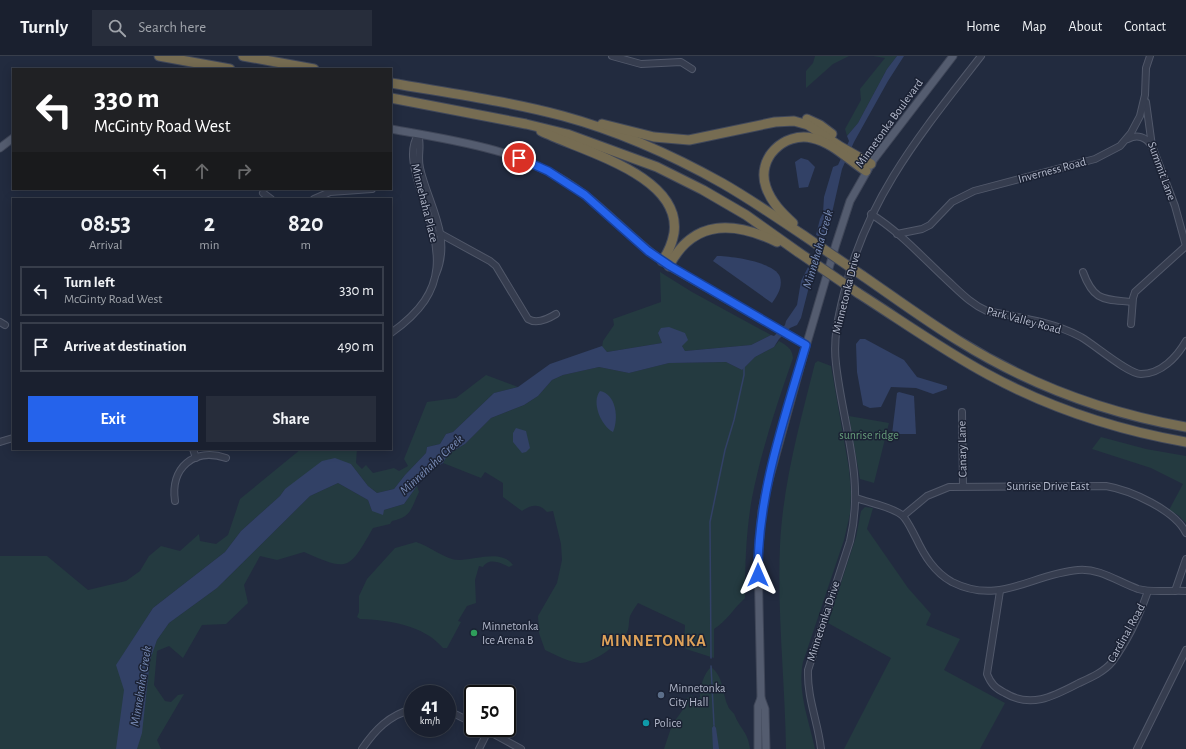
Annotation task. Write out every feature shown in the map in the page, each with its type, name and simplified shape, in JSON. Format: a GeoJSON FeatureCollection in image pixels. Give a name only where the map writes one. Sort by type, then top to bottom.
{"type":"FeatureCollection","features":[{"type":"Feature","properties":{"kind":"highway"},"geometry":{"type":"LineString","coordinates":[[159,56],[225,68]]}},
{"type":"Feature","properties":{"kind":"highway"},"geometry":{"type":"LineString","coordinates":[[243,56],[309,68]]}},
{"type":"Feature","properties":{"kind":"highway"},"geometry":{"type":"LineString","coordinates":[[392,83],[527,108],[581,122],[633,141],[692,167],[722,183],[803,234],[960,342],[1036,382],[1102,406],[1135,416],[1186,427]]}},
{"type":"Feature","properties":{"kind":"highway"},"geometry":{"type":"LineString","coordinates":[[392,98],[526,124],[567,134],[656,167],[703,190],[746,215],[858,293],[964,361],[1033,397],[1068,411],[1117,427],[1186,442]]}},
{"type":"Feature","properties":{"kind":"highway"},"geometry":{"type":"LineString","coordinates":[[581,122],[598,123],[678,140],[700,138],[775,122],[794,121],[808,125],[841,147],[868,168]]}},
{"type":"Feature","properties":{"kind":"highway"},"geometry":{"type":"LineString","coordinates":[[526,124],[620,166],[652,184],[662,195],[673,216],[675,227],[666,264]]}},
{"type":"Feature","properties":{"kind":"highway"},"geometry":{"type":"LineString","coordinates":[[803,234],[778,208],[765,186],[765,165],[776,147],[792,138],[806,136],[818,139],[868,168]]}},
{"type":"Feature","properties":{"kind":"highway"},"geometry":{"type":"LineString","coordinates":[[666,264],[694,236],[715,229],[738,228],[751,231],[798,252]]}},
{"type":"Feature","properties":{"kind":"main road","name":"Minnetonka Boulevard"},"geometry":{"type":"LineString","coordinates":[[766,749],[765,709],[761,698],[758,559],[762,511],[767,487],[806,345],[850,201],[868,168],[953,56]]}},
{"type":"Feature","properties":{"kind":"main road"},"geometry":{"type":"LineString","coordinates":[[392,129],[495,150],[530,162],[548,171],[585,195],[666,264],[806,345]]}},
{"type":"Feature","properties":{"kind":"main road"},"geometry":{"type":"LineString","coordinates":[[0,148],[12,139]]}},
{"type":"Feature","properties":{"kind":"main road","name":"Minnetonka Boulevard"},"geometry":{"type":"LineString","coordinates":[[758,749],[758,706],[761,698]]}},
{"type":"Feature","properties":{"kind":"street"},"geometry":{"type":"LineString","coordinates":[[612,56],[640,64],[680,62],[692,69]]}},
{"type":"Feature","properties":{"kind":"street","name":"Minnetonka Drive"},"geometry":{"type":"LineString","coordinates":[[821,749],[819,731],[808,691],[808,670],[850,541],[854,524],[856,498],[855,475],[836,364],[834,343],[839,312],[847,278],[859,242],[871,214],[890,179],[981,56]]}},
{"type":"Feature","properties":{"kind":"street","name":"Inverness Road"},"geometry":{"type":"LineString","coordinates":[[897,234],[926,227],[952,202],[974,191],[1095,159],[1112,151],[1126,140],[1140,116],[1145,95],[1146,68],[1150,56]]}},
{"type":"Feature","properties":{"kind":"street","name":"Summit Lane"},"geometry":{"type":"LineString","coordinates":[[1145,95],[1152,146],[1162,177],[1175,206],[1186,246]]}},
{"type":"Feature","properties":{"kind":"street","name":"Minnehaha Place"},"geometry":{"type":"LineString","coordinates":[[392,332],[412,317],[424,302],[435,282],[436,246],[414,168],[414,140],[418,134]]}},
{"type":"Feature","properties":{"kind":"street","name":"Minnehaha Place"},"geometry":{"type":"LineString","coordinates":[[418,134],[420,141],[419,165],[442,234],[440,264],[436,274]]}},
{"type":"Feature","properties":{"kind":"street"},"geometry":{"type":"LineString","coordinates":[[1126,140],[1136,136],[1141,137],[1146,139],[1152,146]]}},
{"type":"Feature","properties":{"kind":"street"},"geometry":{"type":"LineString","coordinates":[[316,198],[330,192],[358,190]]}},
{"type":"Feature","properties":{"kind":"street"},"geometry":{"type":"LineString","coordinates":[[263,193],[270,198]]}},
{"type":"Feature","properties":{"kind":"street","name":"Park Valley Road"},"geometry":{"type":"LineString","coordinates":[[871,214],[897,234],[977,306],[987,311],[1063,330],[1080,337],[1136,373],[1150,372],[1164,366],[1177,354],[1186,341]]}},
{"type":"Feature","properties":{"kind":"street"},"geometry":{"type":"LineString","coordinates":[[433,232],[442,234],[490,261],[496,266],[528,319],[532,321],[547,319],[556,314]]}},
{"type":"Feature","properties":{"kind":"street"},"geometry":{"type":"LineString","coordinates":[[1131,324],[1132,302],[1136,292],[1186,246]]}},
{"type":"Feature","properties":{"kind":"street"},"geometry":{"type":"LineString","coordinates":[[1083,272],[1089,287],[1098,296],[1132,302]]}},
{"type":"Feature","properties":{"kind":"street","name":"Canary Lane"},"geometry":{"type":"LineString","coordinates":[[962,412],[963,486]]}},
{"type":"Feature","properties":{"kind":"street"},"geometry":{"type":"LineString","coordinates":[[0,442],[12,438]]}},
{"type":"Feature","properties":{"kind":"street"},"geometry":{"type":"LineString","coordinates":[[192,450],[196,458]]}},
{"type":"Feature","properties":{"kind":"street"},"geometry":{"type":"LineString","coordinates":[[175,501],[174,485],[177,476],[187,463],[196,458],[210,455],[226,458]]}},
{"type":"Feature","properties":{"kind":"street","name":"Sunrise Drive East"},"geometry":{"type":"LineString","coordinates":[[903,516],[934,492],[949,487],[1095,486],[1117,488],[1137,496],[1171,515],[1182,525],[1186,533]]}},
{"type":"Feature","properties":{"kind":"street"},"geometry":{"type":"LineString","coordinates":[[856,498],[896,511],[903,516],[925,557],[939,573],[950,580],[972,589],[1000,591],[1051,575],[1078,570],[1102,574],[1139,589],[1148,591],[1186,591]]}},
{"type":"Feature","properties":{"kind":"street"},"geometry":{"type":"LineString","coordinates":[[1175,591],[1186,560]]}},
{"type":"Feature","properties":{"kind":"street","name":"Cardinal Road"},"geometry":{"type":"LineString","coordinates":[[1000,591],[987,674],[992,685],[1012,698],[1036,701],[1050,698],[1097,674],[1112,662],[1141,611],[1148,591]]}},
{"type":"Feature","properties":{"kind":"street"},"geometry":{"type":"LineString","coordinates":[[1137,749],[1186,650]]}},
{"type":"Feature","properties":{"kind":"street"},"geometry":{"type":"LineString","coordinates":[[362,749],[383,723],[393,716],[404,712]]}},
{"type":"Feature","properties":{"kind":"street"},"geometry":{"type":"LineString","coordinates":[[479,749],[483,737]]}},
{"type":"Feature","properties":{"kind":"street"},"geometry":{"type":"LineString","coordinates":[[500,737],[521,749]]}},
{"type":"Feature","properties":{"kind":"green space"},"geometry":{"type":"Polygon","coordinates":[[[815,56],[849,56],[833,64],[806,88],[806,71],[813,63],[815,56]]]}},
{"type":"Feature","properties":{"kind":"green space"},"geometry":{"type":"Polygon","coordinates":[[[873,56],[897,56],[887,69],[858,123],[847,136],[845,129],[861,100],[860,89],[885,58],[873,56]]]}},
{"type":"Feature","properties":{"kind":"green space"},"geometry":{"type":"Polygon","coordinates":[[[660,272],[692,292],[771,335],[751,345],[685,351],[682,346],[658,333],[662,343],[607,352],[602,347],[603,341],[614,325],[613,319],[661,302],[660,272]]]}},
{"type":"Feature","properties":{"kind":"green space"},"geometry":{"type":"Polygon","coordinates":[[[779,341],[787,346],[793,358],[775,410],[752,498],[746,548],[745,598],[723,622],[714,629],[714,658],[686,649],[684,645],[685,625],[638,603],[630,616],[626,634],[612,648],[598,657],[580,663],[562,658],[545,650],[539,633],[538,616],[557,583],[562,560],[561,544],[553,511],[547,512],[541,507],[535,506],[529,507],[522,511],[503,497],[503,483],[485,472],[481,478],[443,463],[448,454],[465,444],[491,418],[524,405],[538,396],[552,380],[563,375],[599,367],[629,373],[669,363],[726,362],[742,370],[755,357],[774,347],[779,341]]]}},
{"type":"Feature","properties":{"kind":"green space"},"geometry":{"type":"Polygon","coordinates":[[[818,361],[831,366],[849,469],[851,493],[850,514],[844,540],[803,662],[802,684],[804,706],[815,749],[786,749],[780,622],[780,545],[788,476],[815,363],[818,361]]]}},
{"type":"Feature","properties":{"kind":"green space"},"geometry":{"type":"Polygon","coordinates":[[[486,375],[518,387],[494,393],[453,432],[446,434],[440,444],[427,447],[426,453],[394,489],[377,493],[368,486],[351,464],[285,489],[280,496],[241,531],[225,552],[153,608],[119,661],[144,712],[150,659],[157,640],[169,623],[217,588],[310,496],[338,483],[368,500],[372,511],[384,510],[404,504],[417,486],[419,492],[410,511],[404,517],[392,521],[390,524],[373,528],[358,552],[346,563],[330,563],[304,552],[277,560],[260,556],[244,585],[248,603],[226,624],[202,625],[183,658],[169,646],[157,651],[154,685],[165,701],[171,702],[178,695],[184,694],[157,740],[161,749],[0,749],[0,556],[47,556],[88,590],[126,581],[140,571],[149,556],[161,546],[180,551],[199,534],[200,541],[216,544],[228,535],[240,499],[300,450],[357,450],[356,463],[362,469],[366,465],[373,473],[394,468],[399,471],[408,466],[404,459],[427,402],[456,398],[486,375]]]}},
{"type":"Feature","properties":{"kind":"green space","name":"sunrise ridge"},"geometry":{"type":"Polygon","coordinates":[[[849,416],[889,423],[874,483],[860,479],[849,416]]]}},
{"type":"Feature","properties":{"kind":"green space"},"geometry":{"type":"Polygon","coordinates":[[[1101,437],[1146,449],[1186,456],[1186,523],[1178,515],[1169,510],[1183,484],[1151,468],[1092,449],[1101,437]]]}},
{"type":"Feature","properties":{"kind":"green space"},"geometry":{"type":"Polygon","coordinates":[[[865,507],[873,508],[867,529],[908,588],[931,614],[926,625],[960,639],[944,670],[1005,703],[980,749],[844,749],[891,658],[828,623],[856,537],[861,511],[865,507]]]}},
{"type":"Feature","properties":{"kind":"green space"},"geometry":{"type":"Polygon","coordinates":[[[416,542],[427,546],[448,558],[466,560],[495,556],[508,560],[513,565],[509,567],[495,562],[488,562],[483,567],[479,566],[475,580],[476,603],[467,606],[458,621],[461,622],[447,648],[443,648],[426,634],[405,625],[360,619],[357,617],[359,612],[359,596],[367,579],[395,548],[416,542]]]}},
{"type":"Feature","properties":{"kind":"green space"},"geometry":{"type":"Polygon","coordinates":[[[711,667],[721,680],[726,701],[746,735],[750,749],[664,749],[672,725],[684,708],[685,699],[692,695],[693,703],[700,697],[702,681],[711,667]]]}},
{"type":"Feature","properties":{"kind":"water","name":"Minnehaha Creek"},"geometry":{"type":"Polygon","coordinates":[[[897,56],[904,56],[888,81],[854,142],[842,169],[832,213],[813,271],[801,318],[797,325],[790,328],[779,339],[774,347],[755,357],[742,370],[726,362],[669,363],[629,373],[599,367],[563,375],[552,380],[538,396],[524,405],[491,418],[465,444],[448,454],[443,463],[427,472],[404,504],[384,510],[383,515],[372,511],[368,500],[338,483],[310,496],[217,588],[169,623],[157,640],[150,660],[142,733],[137,749],[116,749],[124,690],[116,665],[153,608],[225,552],[241,531],[280,496],[285,489],[322,461],[335,458],[351,464],[368,486],[377,493],[394,489],[426,453],[427,447],[440,444],[446,434],[453,432],[494,393],[518,387],[550,364],[602,346],[607,352],[662,343],[658,333],[661,328],[669,327],[685,333],[688,340],[682,346],[685,351],[751,345],[771,335],[774,336],[785,325],[786,321],[797,305],[801,281],[808,267],[820,219],[823,213],[824,197],[833,167],[838,165],[849,141],[847,136],[858,123],[887,69],[897,56]]]}},
{"type":"Feature","properties":{"kind":"water"},"geometry":{"type":"Polygon","coordinates":[[[801,158],[808,160],[815,167],[808,187],[799,188],[795,162],[801,158]]]}},
{"type":"Feature","properties":{"kind":"water"},"geometry":{"type":"Polygon","coordinates":[[[717,256],[752,261],[770,267],[776,272],[780,277],[781,284],[778,294],[772,303],[713,261],[717,256]]]}},
{"type":"Feature","properties":{"kind":"water"},"geometry":{"type":"Polygon","coordinates":[[[860,339],[865,339],[904,360],[917,377],[947,386],[947,389],[933,394],[916,388],[891,387],[881,407],[870,408],[863,405],[857,372],[856,344],[860,339]]]}},
{"type":"Feature","properties":{"kind":"water"},"geometry":{"type":"Polygon","coordinates":[[[600,391],[610,397],[615,407],[616,420],[613,432],[601,419],[597,407],[597,396],[600,391]]]}},
{"type":"Feature","properties":{"kind":"water"},"geometry":{"type":"Polygon","coordinates":[[[899,392],[914,396],[916,434],[892,434],[897,393],[899,392]]]}},
{"type":"Feature","properties":{"kind":"water"},"geometry":{"type":"Polygon","coordinates":[[[516,428],[526,431],[530,448],[526,452],[522,453],[513,442],[513,433],[516,428]]]}},
{"type":"Feature","properties":{"kind":"water"},"geometry":{"type":"Polygon","coordinates":[[[714,725],[716,728],[719,749],[713,749],[712,728],[714,725]]]}},
{"type":"Feature","properties":{"kind":"pier"},"geometry":{"type":"Polygon","coordinates":[[[815,234],[825,241],[815,272],[806,266],[815,234]]]}},
{"type":"Feature","properties":{"kind":"waterway"},"geometry":{"type":"LineString","coordinates":[[711,658],[710,522],[725,450],[734,420],[744,375],[744,367]]}},
{"type":"Feature","properties":{"kind":"waterway"},"geometry":{"type":"LineString","coordinates":[[711,666],[714,725]]}},
{"type":"Feature","properties":{"kind":"place","name":"Minnetonka Ice Arena B"},"geometry":{"type":"Point","coordinates":[474,633]}},
{"type":"Feature","properties":{"kind":"place","name":"Minnetonka City Hall"},"geometry":{"type":"Point","coordinates":[661,695]}},
{"type":"Feature","properties":{"kind":"place","name":"Police"},"geometry":{"type":"Point","coordinates":[646,723]}},
{"type":"Feature","properties":{"kind":"district","name":"MINNETONKA"},"geometry":{"type":"Point","coordinates":[654,640]}},
{"type":"Feature","properties":{"kind":"route"},"geometry":{"type":"LineString","coordinates":[[519,158],[530,162],[568,182],[585,195],[648,251],[670,266],[806,345],[767,487],[759,535],[758,575]]}}]}
